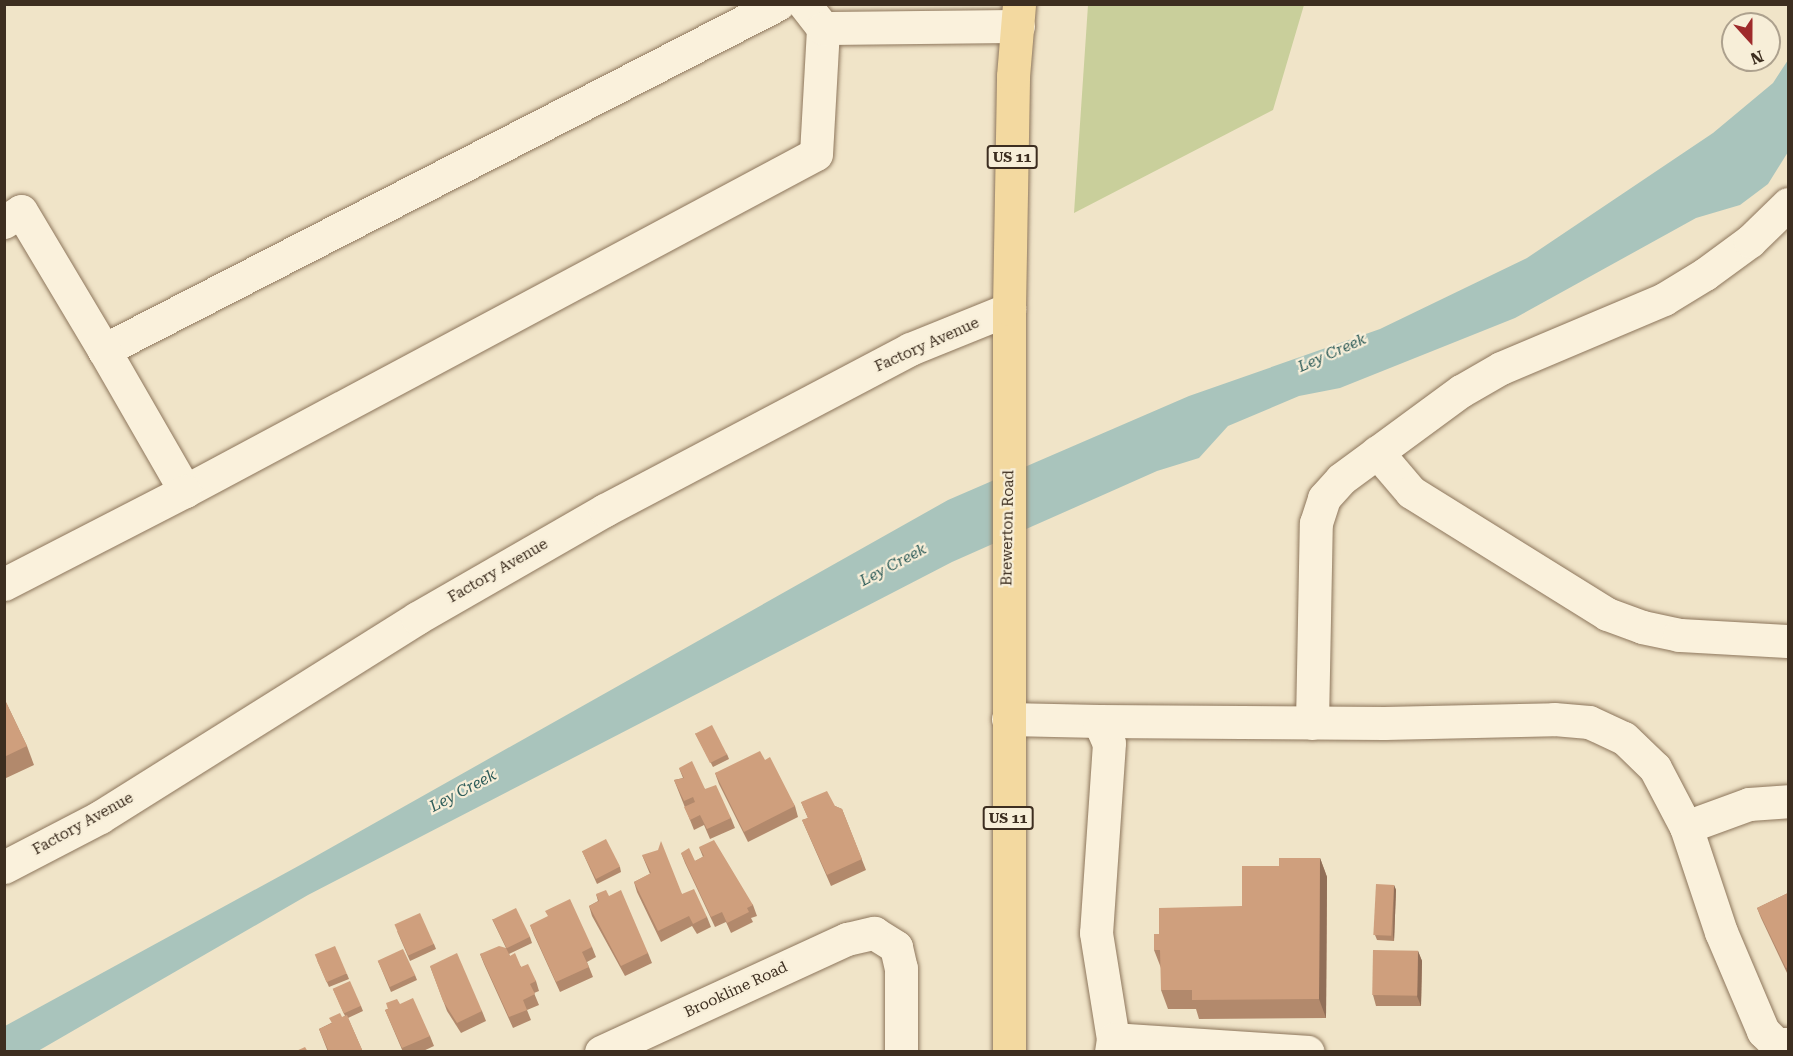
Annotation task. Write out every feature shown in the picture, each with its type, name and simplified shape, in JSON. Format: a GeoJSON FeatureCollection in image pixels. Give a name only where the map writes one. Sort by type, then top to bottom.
{"type":"FeatureCollection","features":[{"type":"Feature","properties":{"kind":"main road","name":"Brewerton Road"},"geometry":{"type":"LineString","coordinates":[[1009,1052],[1009,309],[1018,15]]}},
{"type":"Feature","properties":{"kind":"street"},"geometry":{"type":"LineString","coordinates":[[104,350],[778,4]]}},
{"type":"Feature","properties":{"kind":"street"},"geometry":{"type":"LineString","coordinates":[[4,584],[185,491],[816,154],[814,16],[1018,15]]}},
{"type":"Feature","properties":{"kind":"street"},"geometry":{"type":"LineString","coordinates":[[1312,723],[1318,512],[1324,498],[1341,479],[1461,391],[1501,368],[1664,299],[1706,274],[1750,241],[1788,204]]}},
{"type":"Feature","properties":{"kind":"street"},"geometry":{"type":"LineString","coordinates":[[4,222],[21,210],[185,491]]}},
{"type":"Feature","properties":{"kind":"street","name":"Factory Avenue"},"geometry":{"type":"LineString","coordinates":[[4,867],[100,817],[417,618],[605,510],[910,349],[1009,309]]}},
{"type":"Feature","properties":{"kind":"street"},"geometry":{"type":"LineString","coordinates":[[1377,452],[1411,492],[1607,614],[1642,627],[1679,635],[1788,641]]}},
{"type":"Feature","properties":{"kind":"street"},"geometry":{"type":"LineString","coordinates":[[1008,719],[1312,723],[1554,719],[1589,722],[1624,738],[1655,768],[1686,827],[1721,932],[1763,1031],[1776,1044],[1788,1044]]}},
{"type":"Feature","properties":{"kind":"street"},"geometry":{"type":"LineString","coordinates":[[1099,721],[1109,744],[1096,933],[1112,1046],[1308,1052]]}},
{"type":"Feature","properties":{"kind":"street"},"geometry":{"type":"LineString","coordinates":[[1686,827],[1749,804],[1788,801]]}},
{"type":"Feature","properties":{"kind":"street","name":"Brookline Road"},"geometry":{"type":"LineString","coordinates":[[601,1052],[847,939],[874,933],[896,947],[901,968],[901,1052]]}},
{"type":"Feature","properties":{"kind":"green space"},"geometry":{"type":"Polygon","coordinates":[[[1088,4],[1304,5],[1273,110],[1074,213],[1088,4]]]}},
{"type":"Feature","properties":{"kind":"water","name":"Ley Creek"},"geometry":{"type":"Polygon","coordinates":[[[1788,60],[1788,152],[1768,184],[1740,205],[1696,218],[1515,318],[1340,388],[1299,396],[1228,426],[1199,458],[1157,471],[952,562],[308,895],[38,1051],[5,1052],[5,1026],[302,864],[948,500],[1189,396],[1380,329],[1527,258],[1713,133],[1773,83],[1788,60]]]}},
{"type":"Feature","properties":{"kind":"building"},"geometry":{"type":"Polygon","coordinates":[[[4,698],[27,746],[4,757],[4,698]]]}},
{"type":"Feature","properties":{"kind":"building"},"geometry":{"type":"Polygon","coordinates":[[[712,725],[727,754],[710,763],[695,734],[712,725]]]}},
{"type":"Feature","properties":{"kind":"building"},"geometry":{"type":"Polygon","coordinates":[[[760,751],[765,760],[770,757],[795,806],[744,832],[715,773],[760,751]]]}},
{"type":"Feature","properties":{"kind":"building"},"geometry":{"type":"Polygon","coordinates":[[[692,761],[705,789],[716,785],[731,818],[707,829],[700,815],[690,820],[684,807],[695,802],[693,797],[684,801],[674,780],[684,778],[679,768],[692,761]]]}},
{"type":"Feature","properties":{"kind":"building"},"geometry":{"type":"Polygon","coordinates":[[[827,791],[835,806],[842,809],[862,859],[827,875],[802,820],[808,818],[801,802],[827,791]]]}},
{"type":"Feature","properties":{"kind":"building"},"geometry":{"type":"Polygon","coordinates":[[[606,839],[620,867],[596,879],[582,851],[606,839]]]}},
{"type":"Feature","properties":{"kind":"building"},"geometry":{"type":"Polygon","coordinates":[[[714,840],[753,905],[747,908],[749,912],[727,923],[722,912],[711,917],[681,853],[689,848],[695,861],[704,856],[699,847],[714,840]]]}},
{"type":"Feature","properties":{"kind":"building"},"geometry":{"type":"Polygon","coordinates":[[[661,841],[682,894],[694,889],[707,917],[693,924],[689,916],[658,931],[634,882],[651,873],[642,855],[658,850],[661,841]]]}},
{"type":"Feature","properties":{"kind":"building"},"geometry":{"type":"Polygon","coordinates":[[[1279,858],[1320,858],[1319,999],[1192,1000],[1192,990],[1161,990],[1160,950],[1154,950],[1154,934],[1159,934],[1159,908],[1242,906],[1242,866],[1279,866],[1279,858]]]}},
{"type":"Feature","properties":{"kind":"building"},"geometry":{"type":"Polygon","coordinates":[[[1376,884],[1394,885],[1391,936],[1373,935],[1376,884]]]}},
{"type":"Feature","properties":{"kind":"building"},"geometry":{"type":"Polygon","coordinates":[[[606,890],[609,896],[621,890],[648,953],[621,966],[589,906],[599,901],[596,894],[606,890]]]}},
{"type":"Feature","properties":{"kind":"building"},"geometry":{"type":"Polygon","coordinates":[[[1788,893],[1788,967],[1786,968],[1757,908],[1788,893]]]}},
{"type":"Feature","properties":{"kind":"building"},"geometry":{"type":"Polygon","coordinates":[[[570,899],[592,947],[582,952],[589,967],[556,982],[530,925],[548,916],[545,911],[570,899]]]}},
{"type":"Feature","properties":{"kind":"building"},"geometry":{"type":"Polygon","coordinates":[[[516,908],[530,937],[507,948],[493,919],[516,908]]]}},
{"type":"Feature","properties":{"kind":"building"},"geometry":{"type":"Polygon","coordinates":[[[420,913],[434,944],[408,955],[394,924],[420,913]]]}},
{"type":"Feature","properties":{"kind":"building"},"geometry":{"type":"Polygon","coordinates":[[[335,946],[347,974],[326,982],[315,955],[335,946]]]}},
{"type":"Feature","properties":{"kind":"building"},"geometry":{"type":"Polygon","coordinates":[[[499,946],[506,948],[510,956],[515,953],[521,967],[528,964],[536,981],[530,984],[535,994],[523,1000],[527,1010],[509,1017],[480,954],[499,946]]]}},
{"type":"Feature","properties":{"kind":"building"},"geometry":{"type":"Polygon","coordinates":[[[403,949],[415,975],[390,987],[378,961],[403,949]]]}},
{"type":"Feature","properties":{"kind":"building"},"geometry":{"type":"Polygon","coordinates":[[[1373,950],[1418,951],[1417,996],[1372,995],[1373,950]]]}},
{"type":"Feature","properties":{"kind":"building"},"geometry":{"type":"Polygon","coordinates":[[[457,953],[482,1011],[457,1023],[443,1001],[430,966],[457,953]]]}},
{"type":"Feature","properties":{"kind":"building"},"geometry":{"type":"Polygon","coordinates":[[[350,981],[361,1006],[344,1013],[333,989],[350,981]]]}},
{"type":"Feature","properties":{"kind":"building"},"geometry":{"type":"Polygon","coordinates":[[[413,998],[430,1036],[402,1048],[385,1010],[388,1009],[386,1003],[397,999],[400,1004],[413,998]]]}},
{"type":"Feature","properties":{"kind":"building"},"geometry":{"type":"Polygon","coordinates":[[[340,1013],[342,1017],[347,1015],[363,1052],[329,1052],[319,1029],[332,1023],[329,1018],[340,1013]]]}},
{"type":"Feature","properties":{"kind":"building"},"geometry":{"type":"Polygon","coordinates":[[[305,1047],[308,1052],[294,1052],[305,1047]]]}}]}
